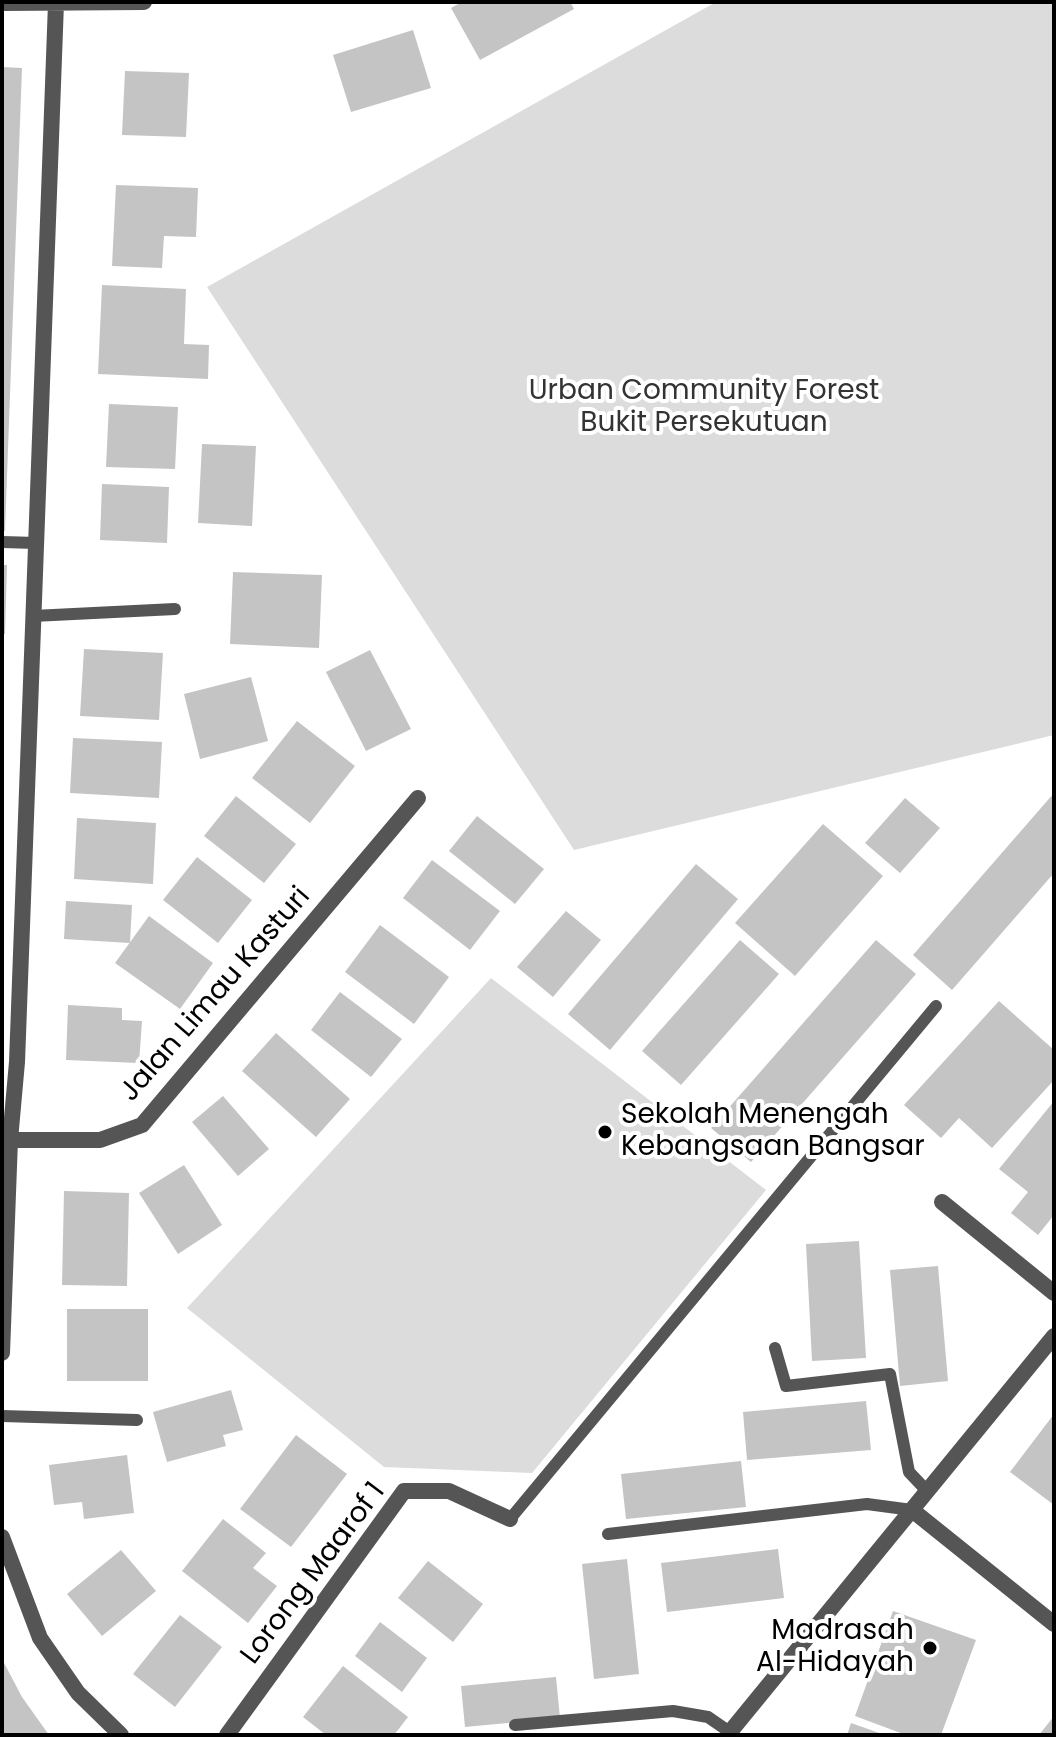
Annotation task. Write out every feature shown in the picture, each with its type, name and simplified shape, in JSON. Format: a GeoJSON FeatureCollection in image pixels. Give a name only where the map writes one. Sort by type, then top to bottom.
{"type":"FeatureCollection","features":[{"type":"Feature","properties":{"kind":"street"},"geometry":{"type":"LineString","coordinates":[[2,3],[144,2]]}},
{"type":"Feature","properties":{"kind":"street"},"geometry":{"type":"LineString","coordinates":[[2,1353],[10,1140],[9,1062],[33,616],[56,3]]}},
{"type":"Feature","properties":{"kind":"street","name":"Jalan Limau Kasturi"},"geometry":{"type":"LineString","coordinates":[[10,1140],[100,1140],[142,1125],[418,798]]}},
{"type":"Feature","properties":{"kind":"street"},"geometry":{"type":"LineString","coordinates":[[942,1202],[1054,1293]]}},
{"type":"Feature","properties":{"kind":"street"},"geometry":{"type":"LineString","coordinates":[[732,1733],[1054,1336]]}},
{"type":"Feature","properties":{"kind":"street","name":"Lorong Maarof 1"},"geometry":{"type":"LineString","coordinates":[[227,1735],[404,1491],[449,1491],[510,1519]]}},
{"type":"Feature","properties":{"kind":"street"},"geometry":{"type":"LineString","coordinates":[[912,1510],[1054,1624]]}},
{"type":"Feature","properties":{"kind":"street"},"geometry":{"type":"LineString","coordinates":[[2,1537],[40,1638],[78,1693],[121,1735]]}},
{"type":"Feature","properties":{"kind":"lane"},"geometry":{"type":"LineString","coordinates":[[2,542],[36,543]]}},
{"type":"Feature","properties":{"kind":"lane"},"geometry":{"type":"LineString","coordinates":[[33,616],[175,609]]}},
{"type":"Feature","properties":{"kind":"lane"},"geometry":{"type":"LineString","coordinates":[[510,1519],[936,1006]]}},
{"type":"Feature","properties":{"kind":"lane"},"geometry":{"type":"LineString","coordinates":[[775,1348],[786,1386],[890,1374],[909,1472],[927,1491]]}},
{"type":"Feature","properties":{"kind":"lane"},"geometry":{"type":"LineString","coordinates":[[2,1416],[137,1420]]}},
{"type":"Feature","properties":{"kind":"lane"},"geometry":{"type":"LineString","coordinates":[[608,1534],[867,1504],[912,1510]]}},
{"type":"Feature","properties":{"kind":"lane"},"geometry":{"type":"LineString","coordinates":[[515,1725],[673,1711],[708,1717],[732,1733]]}},
{"type":"Feature","properties":{"kind":"green space","name":"Urban Community Forest Bukit Persekutuan"},"geometry":{"type":"Polygon","coordinates":[[[716,2],[1054,2],[1054,735],[574,850],[207,287],[716,2]]]}},
{"type":"Feature","properties":{"kind":"green space"},"geometry":{"type":"Polygon","coordinates":[[[491,978],[766,1190],[532,1473],[384,1467],[187,1308],[491,978]]]}},
{"type":"Feature","properties":{"kind":"building"},"geometry":{"type":"Polygon","coordinates":[[[462,2],[570,2],[574,9],[480,60],[451,8],[462,2]]]}},
{"type":"Feature","properties":{"kind":"building"},"geometry":{"type":"Polygon","coordinates":[[[413,30],[431,88],[351,112],[333,55],[413,30]]]}},
{"type":"Feature","properties":{"kind":"building"},"geometry":{"type":"Polygon","coordinates":[[[2,67],[22,68],[5,531],[2,531],[2,67]]]}},
{"type":"Feature","properties":{"kind":"building"},"geometry":{"type":"Polygon","coordinates":[[[125,71],[189,73],[186,137],[122,135],[125,71]]]}},
{"type":"Feature","properties":{"kind":"building"},"geometry":{"type":"Polygon","coordinates":[[[116,185],[198,188],[196,237],[164,236],[162,268],[112,266],[116,185]]]}},
{"type":"Feature","properties":{"kind":"building"},"geometry":{"type":"Polygon","coordinates":[[[102,285],[186,289],[184,344],[209,345],[208,379],[98,374],[102,285]]]}},
{"type":"Feature","properties":{"kind":"building"},"geometry":{"type":"Polygon","coordinates":[[[109,404],[178,407],[175,469],[106,467],[109,404]]]}},
{"type":"Feature","properties":{"kind":"building"},"geometry":{"type":"Polygon","coordinates":[[[202,444],[256,446],[252,526],[198,523],[202,444]]]}},
{"type":"Feature","properties":{"kind":"building"},"geometry":{"type":"Polygon","coordinates":[[[102,484],[169,487],[167,543],[100,540],[102,484]]]}},
{"type":"Feature","properties":{"kind":"building"},"geometry":{"type":"Polygon","coordinates":[[[2,565],[7,565],[5,634],[2,634],[2,565]]]}},
{"type":"Feature","properties":{"kind":"building"},"geometry":{"type":"Polygon","coordinates":[[[233,572],[322,575],[319,648],[230,644],[233,572]]]}},
{"type":"Feature","properties":{"kind":"building"},"geometry":{"type":"Polygon","coordinates":[[[84,649],[163,653],[159,720],[80,716],[84,649]]]}},
{"type":"Feature","properties":{"kind":"building"},"geometry":{"type":"Polygon","coordinates":[[[370,650],[411,729],[366,751],[326,672],[370,650]]]}},
{"type":"Feature","properties":{"kind":"building"},"geometry":{"type":"Polygon","coordinates":[[[251,677],[268,741],[200,759],[184,694],[251,677]]]}},
{"type":"Feature","properties":{"kind":"building"},"geometry":{"type":"Polygon","coordinates":[[[297,721],[355,766],[310,823],[252,778],[297,721]]]}},
{"type":"Feature","properties":{"kind":"building"},"geometry":{"type":"Polygon","coordinates":[[[73,738],[162,742],[159,798],[70,793],[73,738]]]}},
{"type":"Feature","properties":{"kind":"building"},"geometry":{"type":"Polygon","coordinates":[[[1054,793],[1054,873],[952,990],[913,955],[1054,793]]]}},
{"type":"Feature","properties":{"kind":"building"},"geometry":{"type":"Polygon","coordinates":[[[236,796],[296,844],[264,883],[204,836],[236,796]]]}},
{"type":"Feature","properties":{"kind":"building"},"geometry":{"type":"Polygon","coordinates":[[[905,798],[940,828],[900,873],[865,843],[905,798]]]}},
{"type":"Feature","properties":{"kind":"building"},"geometry":{"type":"Polygon","coordinates":[[[477,816],[544,869],[515,904],[449,851],[477,816]]]}},
{"type":"Feature","properties":{"kind":"building"},"geometry":{"type":"Polygon","coordinates":[[[77,818],[156,823],[153,884],[74,879],[77,818]]]}},
{"type":"Feature","properties":{"kind":"building"},"geometry":{"type":"Polygon","coordinates":[[[823,824],[883,876],[795,976],[735,923],[823,824]]]}},
{"type":"Feature","properties":{"kind":"building"},"geometry":{"type":"Polygon","coordinates":[[[197,857],[252,900],[218,943],[163,900],[197,857]]]}},
{"type":"Feature","properties":{"kind":"building"},"geometry":{"type":"Polygon","coordinates":[[[432,860],[500,911],[470,950],[403,898],[432,860]]]}},
{"type":"Feature","properties":{"kind":"building"},"geometry":{"type":"Polygon","coordinates":[[[696,864],[738,899],[610,1050],[568,1014],[696,864]]]}},
{"type":"Feature","properties":{"kind":"building"},"geometry":{"type":"Polygon","coordinates":[[[66,901],[132,905],[130,943],[64,939],[66,901]]]}},
{"type":"Feature","properties":{"kind":"building"},"geometry":{"type":"Polygon","coordinates":[[[566,911],[601,940],[553,997],[517,967],[566,911]]]}},
{"type":"Feature","properties":{"kind":"building"},"geometry":{"type":"Polygon","coordinates":[[[149,916],[213,963],[180,1009],[115,963],[149,916]]]}},
{"type":"Feature","properties":{"kind":"building"},"geometry":{"type":"Polygon","coordinates":[[[380,925],[449,977],[414,1024],[345,972],[380,925]]]}},
{"type":"Feature","properties":{"kind":"building"},"geometry":{"type":"Polygon","coordinates":[[[740,940],[779,974],[681,1085],[642,1051],[740,940]]]}},
{"type":"Feature","properties":{"kind":"building"},"geometry":{"type":"Polygon","coordinates":[[[876,940],[916,974],[751,1162],[711,1128],[876,940]]]}},
{"type":"Feature","properties":{"kind":"building"},"geometry":{"type":"Polygon","coordinates":[[[340,992],[402,1039],[371,1077],[311,1030],[340,992]]]}},
{"type":"Feature","properties":{"kind":"building"},"geometry":{"type":"Polygon","coordinates":[[[999,1001],[1054,1050],[1054,1080],[992,1148],[959,1118],[941,1138],[904,1105],[999,1001]]]}},
{"type":"Feature","properties":{"kind":"building"},"geometry":{"type":"Polygon","coordinates":[[[68,1005],[122,1008],[122,1020],[142,1021],[139,1063],[66,1060],[68,1005]]]}},
{"type":"Feature","properties":{"kind":"building"},"geometry":{"type":"Polygon","coordinates":[[[276,1033],[350,1099],[316,1137],[242,1071],[276,1033]]]}},
{"type":"Feature","properties":{"kind":"building"},"geometry":{"type":"Polygon","coordinates":[[[223,1096],[269,1149],[238,1176],[192,1122],[223,1096]]]}},
{"type":"Feature","properties":{"kind":"building"},"geometry":{"type":"Polygon","coordinates":[[[1054,1101],[1054,1215],[1038,1235],[1011,1213],[1028,1192],[999,1169],[1054,1101]]]}},
{"type":"Feature","properties":{"kind":"building"},"geometry":{"type":"Polygon","coordinates":[[[184,1165],[222,1225],[178,1254],[139,1193],[184,1165]]]}},
{"type":"Feature","properties":{"kind":"building"},"geometry":{"type":"Polygon","coordinates":[[[64,1191],[129,1193],[127,1286],[62,1285],[64,1191]]]}},
{"type":"Feature","properties":{"kind":"building"},"geometry":{"type":"Polygon","coordinates":[[[859,1241],[866,1358],[812,1361],[806,1244],[859,1241]]]}},
{"type":"Feature","properties":{"kind":"building"},"geometry":{"type":"Polygon","coordinates":[[[938,1266],[948,1381],[900,1386],[890,1270],[938,1266]]]}},
{"type":"Feature","properties":{"kind":"building"},"geometry":{"type":"Polygon","coordinates":[[[67,1309],[148,1309],[148,1381],[67,1381],[67,1309]]]}},
{"type":"Feature","properties":{"kind":"building"},"geometry":{"type":"Polygon","coordinates":[[[231,1390],[243,1430],[223,1435],[226,1446],[167,1462],[153,1412],[231,1390]]]}},
{"type":"Feature","properties":{"kind":"building"},"geometry":{"type":"Polygon","coordinates":[[[866,1401],[871,1450],[747,1460],[743,1412],[866,1401]]]}},
{"type":"Feature","properties":{"kind":"building"},"geometry":{"type":"Polygon","coordinates":[[[1054,1414],[1054,1505],[1010,1472],[1054,1414]]]}},
{"type":"Feature","properties":{"kind":"building"},"geometry":{"type":"Polygon","coordinates":[[[296,1435],[347,1474],[291,1547],[240,1509],[296,1435]]]}},
{"type":"Feature","properties":{"kind":"building"},"geometry":{"type":"Polygon","coordinates":[[[127,1455],[134,1513],[84,1519],[82,1502],[54,1505],[49,1465],[127,1455]]]}},
{"type":"Feature","properties":{"kind":"building"},"geometry":{"type":"Polygon","coordinates":[[[741,1461],[746,1507],[626,1519],[621,1474],[741,1461]]]}},
{"type":"Feature","properties":{"kind":"building"},"geometry":{"type":"Polygon","coordinates":[[[223,1519],[266,1553],[253,1568],[277,1586],[248,1623],[182,1571],[223,1519]]]}},
{"type":"Feature","properties":{"kind":"building"},"geometry":{"type":"Polygon","coordinates":[[[778,1549],[784,1598],[667,1612],[661,1563],[778,1549]]]}},
{"type":"Feature","properties":{"kind":"building"},"geometry":{"type":"Polygon","coordinates":[[[121,1550],[156,1591],[102,1636],[67,1594],[121,1550]]]}},
{"type":"Feature","properties":{"kind":"building"},"geometry":{"type":"Polygon","coordinates":[[[627,1559],[639,1674],[594,1679],[582,1564],[627,1559]]]}},
{"type":"Feature","properties":{"kind":"building"},"geometry":{"type":"Polygon","coordinates":[[[428,1561],[483,1604],[453,1642],[398,1598],[428,1561]]]}},
{"type":"Feature","properties":{"kind":"building"},"geometry":{"type":"Polygon","coordinates":[[[893,1611],[976,1640],[941,1735],[906,1735],[855,1716],[893,1611]]]}},
{"type":"Feature","properties":{"kind":"building"},"geometry":{"type":"Polygon","coordinates":[[[180,1615],[222,1647],[175,1707],[133,1674],[180,1615]]]}},
{"type":"Feature","properties":{"kind":"building"},"geometry":{"type":"Polygon","coordinates":[[[380,1622],[427,1658],[402,1692],[355,1656],[380,1622]]]}},
{"type":"Feature","properties":{"kind":"building"},"geometry":{"type":"Polygon","coordinates":[[[2,1659],[22,1697],[49,1735],[2,1735],[2,1659]]]}},
{"type":"Feature","properties":{"kind":"building"},"geometry":{"type":"Polygon","coordinates":[[[343,1666],[408,1717],[394,1735],[326,1735],[303,1717],[343,1666]]]}},
{"type":"Feature","properties":{"kind":"building"},"geometry":{"type":"Polygon","coordinates":[[[556,1677],[560,1718],[465,1727],[461,1686],[556,1677]]]}},
{"type":"Feature","properties":{"kind":"building"},"geometry":{"type":"Polygon","coordinates":[[[1054,1716],[1054,1735],[1039,1735],[1054,1716]]]}},
{"type":"Feature","properties":{"kind":"building"},"geometry":{"type":"Polygon","coordinates":[[[851,1723],[885,1735],[847,1735],[851,1723]]]}},
{"type":"Feature","properties":{"kind":"place","name":"Sekolah Menengah Kebangsaan Bangsar"},"geometry":{"type":"Point","coordinates":[605,1132]}},
{"type":"Feature","properties":{"kind":"place","name":"Madrasah Al-Hidayah"},"geometry":{"type":"Point","coordinates":[930,1648]}}]}
